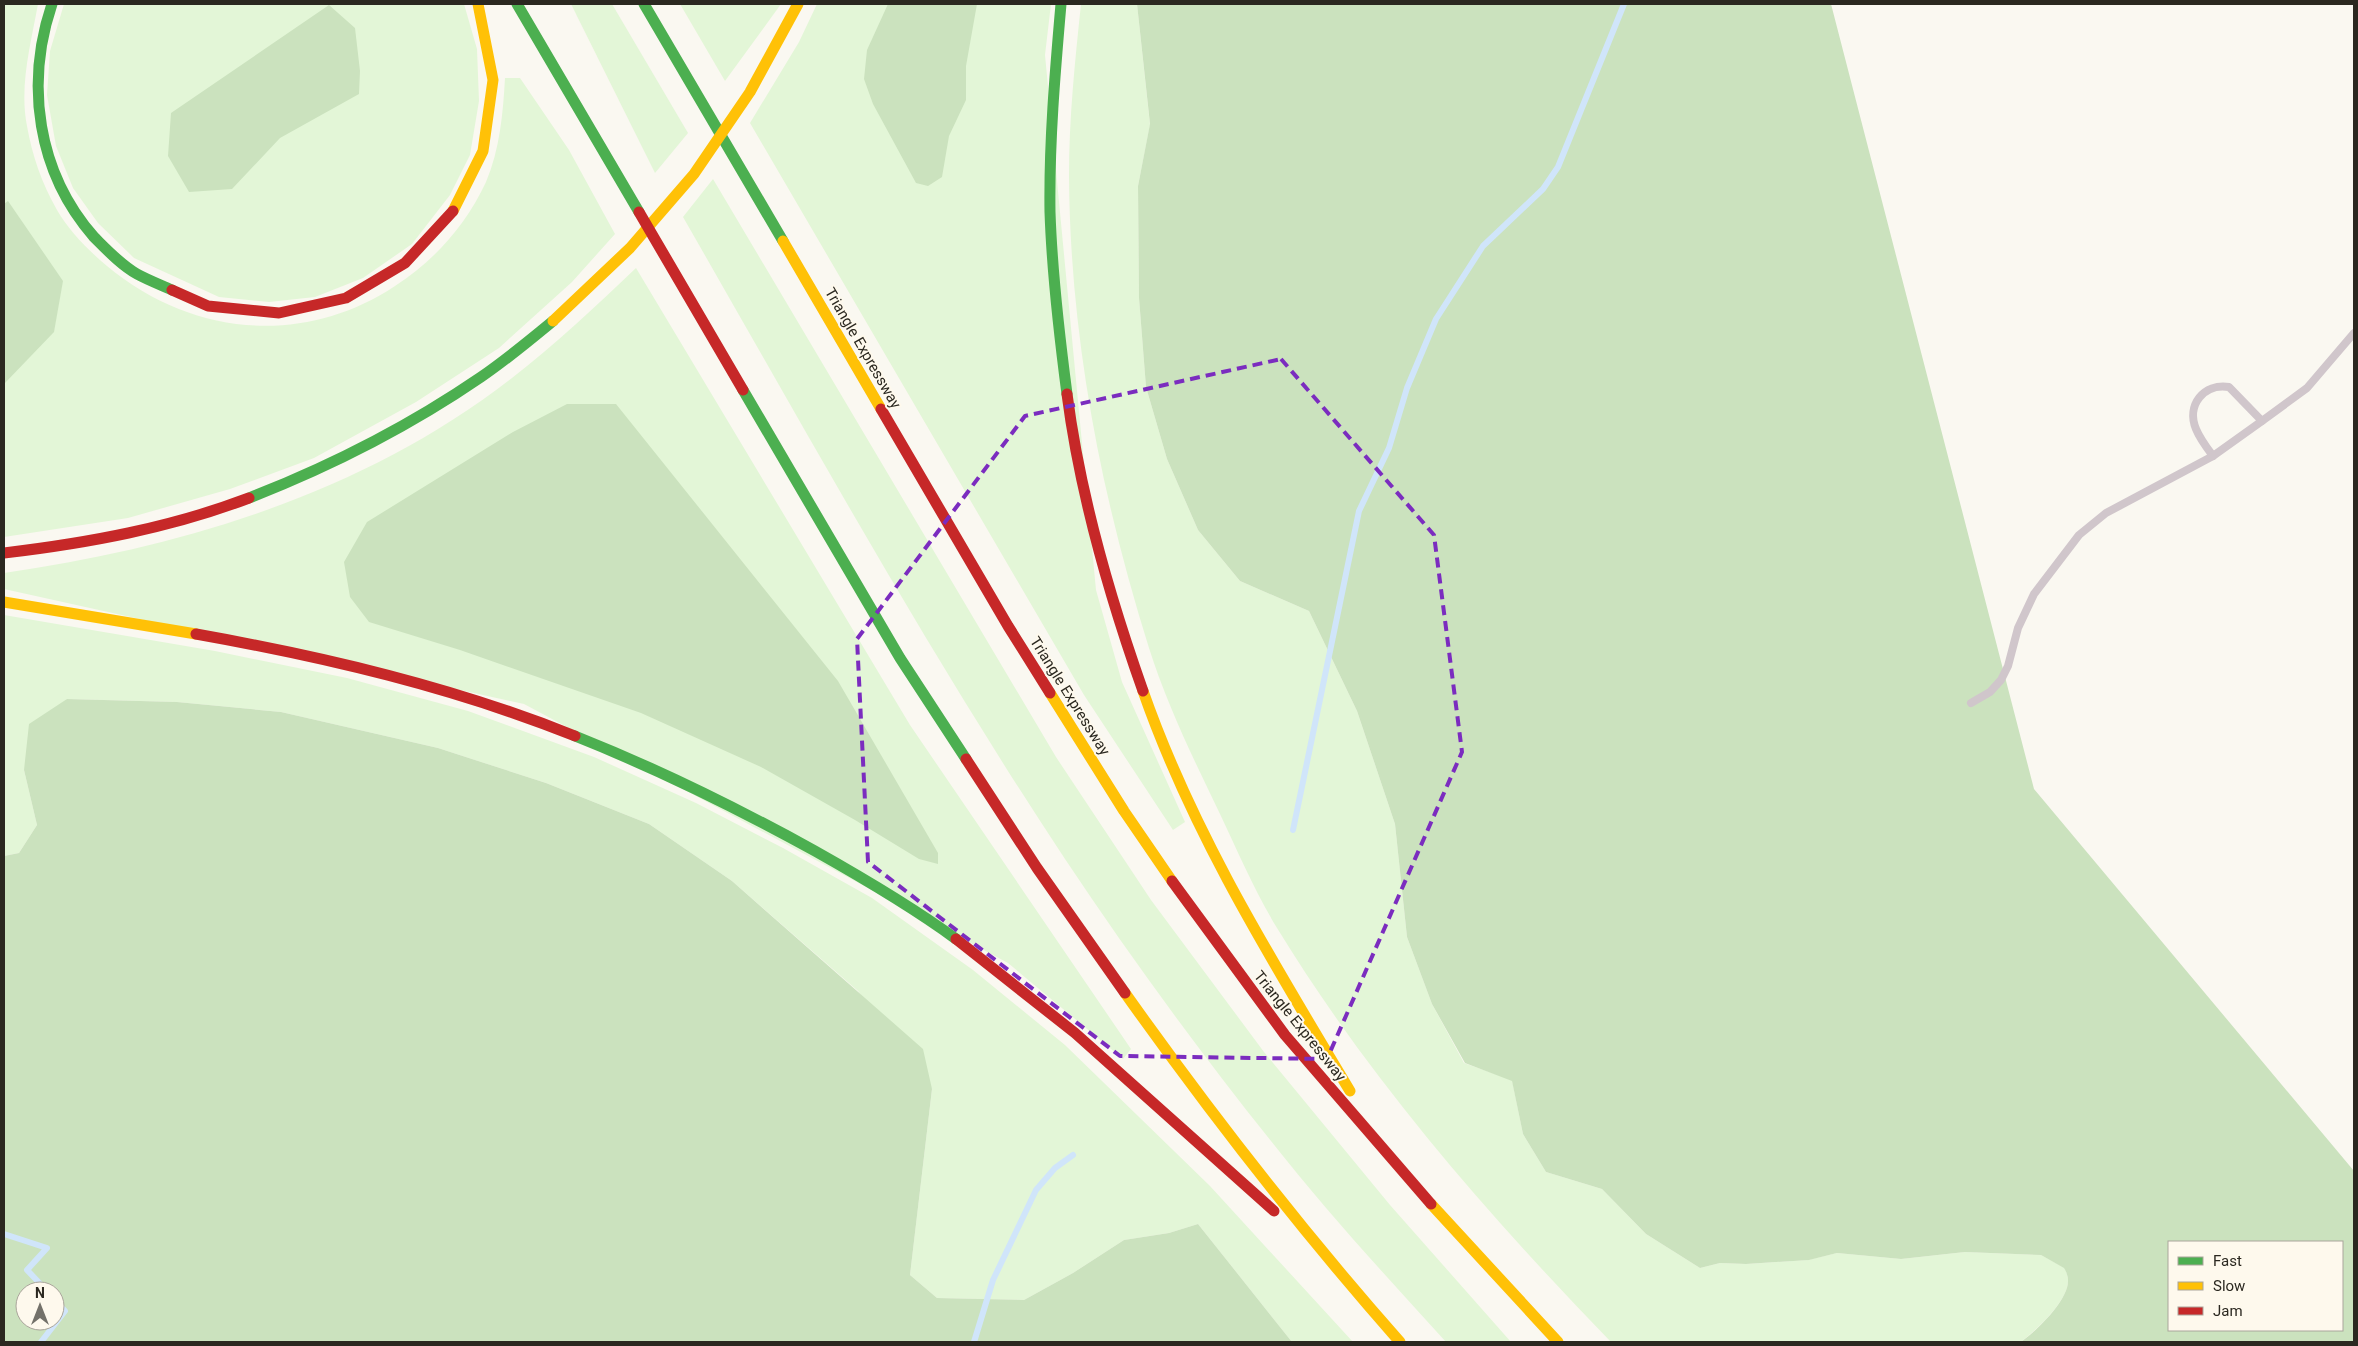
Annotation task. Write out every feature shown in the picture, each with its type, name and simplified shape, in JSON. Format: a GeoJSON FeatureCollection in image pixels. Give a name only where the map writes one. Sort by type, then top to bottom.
{"type":"FeatureCollection","features":[{"type":"Feature","properties":{"kind":"highway"},"geometry":{"type":"LineString","coordinates":[[52,4],[43,32],[38,58],[38,110],[49,162],[73,209],[106,250],[148,282],[197,303],[222,309],[275,313],[327,304],[376,284],[419,253],[453,213],[477,166],[490,115],[492,95],[490,58],[487,37],[478,4]]}},
{"type":"Feature","properties":{"kind":"highway"},"geometry":{"type":"LineString","coordinates":[[517,4],[900,658],[1037,868],[1167,1052],[1327,1259],[1400,1342]]}},
{"type":"Feature","properties":{"kind":"highway","name":"Triangle Expressway"},"geometry":{"type":"LineString","coordinates":[[644,4],[1008,626],[1124,811],[1256,998],[1285,1035],[1459,1236],[1558,1342]]}},
{"type":"Feature","properties":{"kind":"highway"},"geometry":{"type":"LineString","coordinates":[[4,553],[107,538],[216,510],[318,471],[370,446],[420,419],[466,388],[510,357],[596,284],[634,246],[672,202],[740,108],[798,4]]}},
{"type":"Feature","properties":{"kind":"highway"},"geometry":{"type":"LineString","coordinates":[[1061,4],[1050,161],[1057,315],[1070,417],[1090,520],[1103,568],[1136,674],[1195,816],[1248,919],[1388,1154]]}},
{"type":"Feature","properties":{"kind":"highway"},"geometry":{"type":"LineString","coordinates":[[4,602],[233,641],[415,682],[471,698],[567,733],[704,792],[828,858],[947,932],[1005,976],[1116,1067],[1327,1259]]}},
{"type":"Feature","properties":{"kind":"lane"},"geometry":{"type":"LineString","coordinates":[[1971,703],[1990,692],[2001,680],[2008,666],[2018,628],[2034,594],[2079,535],[2106,513],[2213,456],[2307,388],[2354,333]]}},
{"type":"Feature","properties":{"kind":"lane"},"geometry":{"type":"LineString","coordinates":[[2213,456],[2195,429],[2194,420],[2195,404],[2206,391],[2216,386],[2229,388],[2262,421]]}},
{"type":"Feature","properties":{"kind":"highlighted area"},"geometry":{"type":"Polygon","coordinates":[[[1281,359],[1434,535],[1462,752],[1327,1059],[1120,1056],[868,862],[857,639],[1025,416],[1281,359]]]}},
{"type":"Feature","properties":{"kind":"green space"},"geometry":{"type":"Polygon","coordinates":[[[4,4],[38,4],[25,80],[25,111],[29,137],[42,180],[57,210],[67,226],[107,266],[140,289],[174,307],[211,319],[248,325],[286,325],[323,318],[360,306],[395,286],[423,265],[448,241],[478,198],[491,169],[498,144],[505,78],[520,78],[569,150],[615,234],[572,282],[499,348],[416,402],[314,458],[230,489],[128,518],[4,537],[4,4]]]}},
{"type":"Feature","properties":{"kind":"green space"},"geometry":{"type":"Polygon","coordinates":[[[64,4],[464,4],[477,49],[479,101],[470,155],[450,195],[412,244],[363,278],[315,297],[269,302],[219,297],[134,258],[98,223],[73,188],[56,146],[47,95],[50,51],[64,4]]]}},
{"type":"Feature","properties":{"kind":"green space"},"geometry":{"type":"Polygon","coordinates":[[[571,4],[612,4],[688,133],[655,173],[571,4]]]}},
{"type":"Feature","properties":{"kind":"green space"},"geometry":{"type":"Polygon","coordinates":[[[680,4],[781,4],[725,81],[680,4]]]}},
{"type":"Feature","properties":{"kind":"green space"},"geometry":{"type":"Polygon","coordinates":[[[817,4],[1051,4],[1045,55],[1096,590],[1122,682],[1185,822],[1173,830],[1084,695],[750,123],[799,42],[817,4]]]}},
{"type":"Feature","properties":{"kind":"green space"},"geometry":{"type":"Polygon","coordinates":[[[888,4],[977,4],[966,66],[966,100],[949,136],[942,177],[928,186],[916,183],[873,104],[864,79],[867,50],[888,4]]]}},
{"type":"Feature","properties":{"kind":"green space"},"geometry":{"type":"Polygon","coordinates":[[[1081,4],[1137,4],[1150,125],[1138,186],[1139,298],[1146,387],[1167,459],[1198,530],[1240,581],[1309,611],[1357,711],[1395,824],[1407,937],[1432,1004],[1464,1063],[1512,1080],[1523,1134],[1546,1172],[1602,1189],[1646,1234],[1700,1268],[1720,1263],[1746,1264],[1808,1260],[1837,1253],[1901,1259],[1965,1252],[2041,1255],[2065,1268],[2068,1278],[2067,1288],[2058,1305],[2021,1342],[1611,1342],[1476,1195],[1391,1092],[1351,1039],[1313,984],[1269,914],[1191,753],[1156,669],[1116,532],[1091,415],[1082,356],[1071,236],[1070,133],[1081,4]]]}},
{"type":"Feature","properties":{"kind":"green space"},"geometry":{"type":"Polygon","coordinates":[[[1137,4],[1831,4],[2034,789],[2354,1171],[2354,1342],[2021,1342],[2058,1306],[2067,1288],[2068,1278],[2064,1268],[2041,1255],[1965,1252],[1901,1259],[1837,1253],[1809,1260],[1746,1264],[1720,1263],[1700,1268],[1646,1234],[1602,1189],[1546,1172],[1523,1134],[1512,1081],[1465,1063],[1432,1004],[1407,937],[1395,824],[1357,711],[1309,611],[1240,581],[1198,530],[1167,459],[1146,387],[1139,298],[1138,186],[1150,124],[1137,4]]]}},
{"type":"Feature","properties":{"kind":"green space"},"geometry":{"type":"Polygon","coordinates":[[[329,5],[355,28],[360,71],[359,94],[280,138],[232,189],[189,192],[168,156],[171,113],[329,5]]]}},
{"type":"Feature","properties":{"kind":"green space"},"geometry":{"type":"Polygon","coordinates":[[[713,179],[1056,757],[1151,900],[1264,1052],[1390,1205],[1511,1342],[1446,1342],[1335,1218],[1271,1141],[1191,1037],[1089,895],[1014,781],[916,621],[683,217],[713,179]]]}},
{"type":"Feature","properties":{"kind":"green space"},"geometry":{"type":"Polygon","coordinates":[[[8,201],[63,281],[54,332],[4,384],[4,204],[8,201]]]}},
{"type":"Feature","properties":{"kind":"green space"},"geometry":{"type":"Polygon","coordinates":[[[636,268],[910,725],[1131,1049],[1123,1059],[1008,963],[524,704],[4,589],[4,573],[72,562],[139,548],[205,530],[271,509],[335,483],[396,453],[456,418],[512,378],[591,311],[636,268]]]}},
{"type":"Feature","properties":{"kind":"green space"},"geometry":{"type":"Polygon","coordinates":[[[567,404],[616,404],[838,681],[938,853],[938,864],[919,859],[761,767],[641,713],[460,650],[369,622],[350,597],[344,562],[367,522],[513,432],[567,404]]]}},
{"type":"Feature","properties":{"kind":"green space"},"geometry":{"type":"Polygon","coordinates":[[[4,615],[215,651],[347,678],[468,711],[594,757],[696,803],[783,848],[872,898],[973,970],[1065,1045],[1210,1186],[1353,1342],[1292,1342],[1198,1224],[1169,1233],[1124,1240],[1073,1273],[1024,1300],[937,1298],[910,1275],[932,1089],[858,991],[732,881],[649,824],[546,783],[438,748],[281,712],[177,702],[67,699],[24,770],[37,825],[19,853],[4,856],[4,615]]]}},
{"type":"Feature","properties":{"kind":"green space"},"geometry":{"type":"Polygon","coordinates":[[[67,699],[177,702],[281,712],[438,748],[546,783],[649,824],[732,881],[923,1049],[932,1089],[910,1275],[937,1298],[1024,1300],[1073,1273],[1124,1240],[1169,1233],[1198,1224],[1292,1342],[4,1342],[4,856],[19,853],[37,825],[24,770],[29,724],[67,699]]]}},
{"type":"Feature","properties":{"kind":"waterway"},"geometry":{"type":"LineString","coordinates":[[1293,830],[1359,511],[1389,448],[1407,388],[1436,319],[1483,246],[1543,189],[1558,167],[1624,4]]}},
{"type":"Feature","properties":{"kind":"waterway"},"geometry":{"type":"LineString","coordinates":[[974,1342],[993,1280],[1036,1190],[1055,1168],[1073,1155]]}},
{"type":"Feature","properties":{"kind":"waterway"},"geometry":{"type":"LineString","coordinates":[[4,1234],[47,1248],[27,1270],[37,1281]]}},
{"type":"Feature","properties":{"kind":"waterway"},"geometry":{"type":"LineString","coordinates":[[41,1342],[50,1331]]}},
{"type":"Feature","properties":{"kind":"traffic: fast"},"geometry":{"type":"LineString","coordinates":[[52,4],[44,34],[39,65],[38,96],[49,156],[60,184],[75,212],[94,237],[109,252],[137,274],[172,290]]}},
{"type":"Feature","properties":{"kind":"traffic: fast"},"geometry":{"type":"LineString","coordinates":[[517,4],[639,212]]}},
{"type":"Feature","properties":{"kind":"traffic: fast"},"geometry":{"type":"LineString","coordinates":[[644,4],[783,241]]}},
{"type":"Feature","properties":{"kind":"traffic: fast"},"geometry":{"type":"LineString","coordinates":[[1061,4],[1051,134],[1050,212],[1056,303],[1067,394]]}},
{"type":"Feature","properties":{"kind":"traffic: fast"},"geometry":{"type":"LineString","coordinates":[[249,498],[310,473],[397,429],[490,370],[553,321]]}},
{"type":"Feature","properties":{"kind":"traffic: fast"},"geometry":{"type":"LineString","coordinates":[[743,390],[900,658],[966,759]]}},
{"type":"Feature","properties":{"kind":"traffic: fast"},"geometry":{"type":"LineString","coordinates":[[575,736],[727,804],[786,835],[887,893],[956,939]]}},
{"type":"Feature","properties":{"kind":"traffic: slow"},"geometry":{"type":"LineString","coordinates":[[453,211],[483,151],[493,80],[478,4]]}},
{"type":"Feature","properties":{"kind":"traffic: slow"},"geometry":{"type":"LineString","coordinates":[[553,321],[630,248],[694,174],[750,92],[798,4]]}},
{"type":"Feature","properties":{"kind":"traffic: slow"},"geometry":{"type":"LineString","coordinates":[[783,241],[881,409]]}},
{"type":"Feature","properties":{"kind":"traffic: slow"},"geometry":{"type":"LineString","coordinates":[[4,602],[196,634]]}},
{"type":"Feature","properties":{"kind":"traffic: slow"},"geometry":{"type":"LineString","coordinates":[[1143,691],[1163,744],[1210,846],[1236,896],[1350,1091]]}},
{"type":"Feature","properties":{"kind":"traffic: slow"},"geometry":{"type":"LineString","coordinates":[[1050,693],[1124,811],[1172,881]]}},
{"type":"Feature","properties":{"kind":"traffic: slow"},"geometry":{"type":"LineString","coordinates":[[1125,993],[1190,1083],[1258,1171],[1328,1258],[1400,1342]]}},
{"type":"Feature","properties":{"kind":"traffic: slow"},"geometry":{"type":"LineString","coordinates":[[1431,1204],[1558,1342]]}},
{"type":"Feature","properties":{"kind":"traffic: jam"},"geometry":{"type":"LineString","coordinates":[[172,290],[208,306],[279,313],[346,298],[405,263],[453,211]]}},
{"type":"Feature","properties":{"kind":"traffic: jam"},"geometry":{"type":"LineString","coordinates":[[639,212],[743,390]]}},
{"type":"Feature","properties":{"kind":"traffic: jam"},"geometry":{"type":"LineString","coordinates":[[1067,394],[1080,470],[1097,544],[1107,581],[1143,691]]}},
{"type":"Feature","properties":{"kind":"traffic: jam"},"geometry":{"type":"LineString","coordinates":[[881,409],[1008,626],[1050,693]]}},
{"type":"Feature","properties":{"kind":"traffic: jam"},"geometry":{"type":"LineString","coordinates":[[4,553],[128,533],[189,518],[249,498]]}},
{"type":"Feature","properties":{"kind":"traffic: jam"},"geometry":{"type":"LineString","coordinates":[[196,634],[340,663],[388,675],[529,718],[575,736]]}},
{"type":"Feature","properties":{"kind":"traffic: jam"},"geometry":{"type":"LineString","coordinates":[[966,759],[1037,868],[1125,993]]}},
{"type":"Feature","properties":{"kind":"traffic: jam"},"geometry":{"type":"LineString","coordinates":[[1172,881],[1285,1035],[1431,1204]]}},
{"type":"Feature","properties":{"kind":"traffic: jam"},"geometry":{"type":"LineString","coordinates":[[956,939],[1075,1033],[1274,1211]]}}]}
